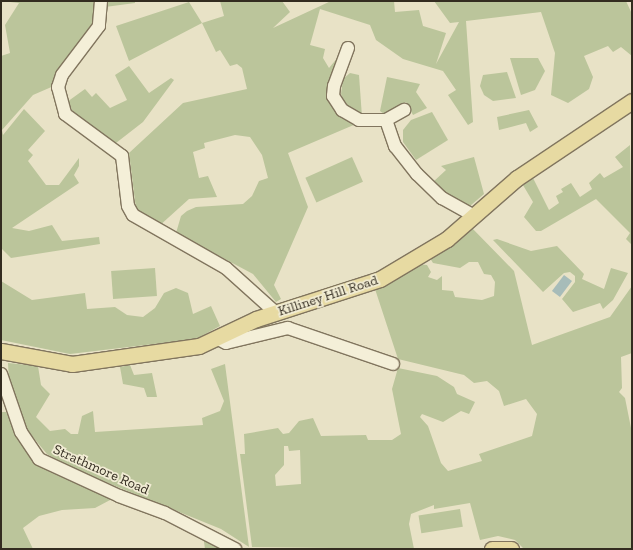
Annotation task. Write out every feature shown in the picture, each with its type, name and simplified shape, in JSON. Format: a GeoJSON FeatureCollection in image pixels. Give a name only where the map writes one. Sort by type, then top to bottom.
{"type":"FeatureCollection","features":[{"type":"Feature","properties":{"kind":"main road","name":"Killiney Hill Road"},"geometry":{"type":"LineString","coordinates":[[1,351],[72,364],[199,346],[276,313],[388,275],[447,239],[517,178],[632,101]]}},
{"type":"Feature","properties":{"kind":"main road"},"geometry":{"type":"LineString","coordinates":[[492,549],[511,549]]}},
{"type":"Feature","properties":{"kind":"street"},"geometry":{"type":"LineString","coordinates":[[101,1],[99,26],[60,81],[58,92],[65,114],[122,156],[128,206],[133,215],[226,268],[276,313]]}},
{"type":"Feature","properties":{"kind":"street"},"geometry":{"type":"LineString","coordinates":[[348,48],[334,86],[338,106],[358,120],[386,120],[404,110]]}},
{"type":"Feature","properties":{"kind":"street"},"geometry":{"type":"LineString","coordinates":[[386,120],[395,146],[417,174],[442,198],[475,216]]}},
{"type":"Feature","properties":{"kind":"street"},"geometry":{"type":"LineString","coordinates":[[216,338],[226,343],[288,328],[393,364]]}},
{"type":"Feature","properties":{"kind":"street","name":"Strathmore Road"},"geometry":{"type":"LineString","coordinates":[[1,374],[21,432],[39,459],[72,476],[165,513],[235,549]]}},
{"type":"Feature","properties":{"kind":"green space"},"geometry":{"type":"Polygon","coordinates":[[[1,1],[97,1],[96,22],[56,85],[33,95],[2,130],[3,135],[24,109],[45,131],[28,150],[33,155],[28,161],[46,185],[59,185],[79,158],[79,166],[74,175],[79,183],[12,228],[29,231],[52,225],[62,241],[99,237],[100,244],[11,258],[1,248],[1,56],[10,53],[5,25],[19,3],[1,1]]]}},
{"type":"Feature","properties":{"kind":"green space"},"geometry":{"type":"Polygon","coordinates":[[[104,1],[135,1],[135,3],[105,7],[104,1]]]}},
{"type":"Feature","properties":{"kind":"green space"},"geometry":{"type":"Polygon","coordinates":[[[220,1],[282,1],[290,12],[273,28],[331,1],[394,1],[395,12],[419,10],[423,26],[446,33],[436,64],[459,22],[450,23],[434,1],[626,1],[632,14],[632,56],[621,47],[613,52],[608,46],[584,56],[593,77],[589,89],[568,103],[551,95],[555,53],[541,12],[466,21],[473,122],[468,125],[448,95],[456,90],[443,71],[403,59],[376,40],[370,25],[320,9],[310,45],[325,49],[323,58],[329,68],[339,56],[331,85],[356,124],[288,153],[308,207],[274,285],[281,299],[276,302],[253,274],[176,233],[181,216],[187,211],[196,207],[243,204],[252,196],[259,181],[268,178],[262,155],[250,137],[235,135],[204,143],[205,148],[193,152],[199,178],[208,176],[217,197],[189,199],[158,227],[137,212],[129,153],[183,103],[247,89],[242,68],[237,64],[230,66],[220,50],[216,52],[202,23],[224,16],[220,1]]]}},
{"type":"Feature","properties":{"kind":"green space"},"geometry":{"type":"Polygon","coordinates":[[[189,2],[202,23],[129,61],[116,26],[189,2]]]}},
{"type":"Feature","properties":{"kind":"green space"},"geometry":{"type":"Polygon","coordinates":[[[510,58],[538,58],[545,71],[535,90],[521,95],[510,58]]]}},
{"type":"Feature","properties":{"kind":"green space"},"geometry":{"type":"Polygon","coordinates":[[[129,66],[149,93],[171,78],[174,80],[143,122],[116,143],[76,116],[67,102],[85,89],[92,97],[96,93],[110,108],[127,100],[115,75],[129,66]]]}},
{"type":"Feature","properties":{"kind":"green space"},"geometry":{"type":"Polygon","coordinates":[[[507,72],[516,98],[493,101],[484,95],[480,86],[483,75],[507,72]]]}},
{"type":"Feature","properties":{"kind":"green space"},"geometry":{"type":"Polygon","coordinates":[[[350,73],[359,75],[362,117],[346,106],[341,94],[343,79],[350,73]]]}},
{"type":"Feature","properties":{"kind":"green space"},"geometry":{"type":"Polygon","coordinates":[[[387,77],[420,84],[416,92],[427,108],[413,115],[406,102],[384,114],[380,111],[387,77]]]}},
{"type":"Feature","properties":{"kind":"green space"},"geometry":{"type":"Polygon","coordinates":[[[529,110],[538,127],[530,132],[526,123],[499,130],[497,117],[529,110]]]}},
{"type":"Feature","properties":{"kind":"green space"},"geometry":{"type":"Polygon","coordinates":[[[432,112],[448,140],[416,160],[403,142],[403,130],[411,120],[432,112]]]}},
{"type":"Feature","properties":{"kind":"green space"},"geometry":{"type":"Polygon","coordinates":[[[630,145],[632,245],[626,239],[630,233],[596,199],[541,231],[536,231],[524,217],[533,202],[520,180],[531,174],[549,210],[559,203],[556,196],[563,192],[561,189],[571,183],[580,197],[592,189],[589,183],[600,173],[604,178],[623,167],[615,157],[630,145]]]}},
{"type":"Feature","properties":{"kind":"green space"},"geometry":{"type":"Polygon","coordinates":[[[352,157],[363,182],[316,202],[305,178],[352,157]]]}},
{"type":"Feature","properties":{"kind":"green space"},"geometry":{"type":"Polygon","coordinates":[[[474,157],[484,194],[470,206],[448,195],[433,182],[446,170],[441,166],[474,157]]]}},
{"type":"Feature","properties":{"kind":"green space"},"geometry":{"type":"Polygon","coordinates":[[[470,226],[514,271],[532,345],[610,317],[632,286],[632,353],[621,357],[622,388],[619,392],[625,398],[632,433],[632,549],[524,549],[515,540],[498,536],[480,540],[470,503],[434,509],[434,505],[411,514],[409,524],[414,549],[252,547],[240,454],[245,454],[244,434],[278,428],[283,434],[289,433],[299,421],[313,418],[321,436],[366,435],[368,440],[392,440],[401,434],[392,389],[398,368],[437,376],[454,387],[457,394],[475,402],[469,414],[461,411],[443,422],[422,414],[420,417],[428,426],[441,463],[448,471],[482,461],[479,454],[532,436],[537,414],[526,399],[504,406],[499,391],[487,381],[474,383],[464,375],[398,359],[374,286],[417,264],[427,265],[431,272],[428,277],[437,280],[442,276],[442,290],[453,291],[455,297],[482,300],[494,296],[495,282],[491,275],[484,274],[478,262],[469,262],[460,268],[433,263],[428,255],[470,226]],[[284,446],[284,465],[275,475],[276,486],[301,484],[300,450],[289,451],[288,446],[284,446]]]}},
{"type":"Feature","properties":{"kind":"green space"},"geometry":{"type":"Polygon","coordinates":[[[497,239],[531,251],[557,246],[584,274],[582,279],[604,289],[611,268],[628,273],[613,300],[603,309],[600,303],[573,312],[562,299],[575,282],[575,276],[570,272],[564,273],[543,292],[493,240],[497,239]]]}},
{"type":"Feature","properties":{"kind":"green space"},"geometry":{"type":"Polygon","coordinates":[[[155,268],[157,296],[113,299],[111,271],[155,268]]]}},
{"type":"Feature","properties":{"kind":"green space"},"geometry":{"type":"Polygon","coordinates":[[[1,281],[32,300],[85,293],[87,309],[115,307],[127,315],[143,317],[155,308],[164,293],[176,288],[188,293],[193,314],[211,306],[220,326],[196,339],[70,354],[1,340],[1,281]]]}},
{"type":"Feature","properties":{"kind":"green space"},"geometry":{"type":"Polygon","coordinates":[[[8,363],[38,366],[41,385],[50,394],[36,417],[50,431],[65,429],[71,434],[78,434],[82,416],[93,411],[95,432],[203,425],[202,418],[220,411],[224,401],[211,369],[225,364],[249,547],[221,529],[71,468],[47,454],[27,430],[9,381],[8,363]]]}},
{"type":"Feature","properties":{"kind":"green space"},"geometry":{"type":"Polygon","coordinates":[[[130,365],[134,375],[152,373],[157,397],[147,397],[144,388],[123,384],[120,367],[130,365]]]}},
{"type":"Feature","properties":{"kind":"green space"},"geometry":{"type":"Polygon","coordinates":[[[1,412],[6,412],[33,460],[50,472],[112,499],[95,508],[62,510],[39,516],[23,528],[33,549],[1,549],[1,412]]]}},
{"type":"Feature","properties":{"kind":"green space"},"geometry":{"type":"Polygon","coordinates":[[[460,509],[463,527],[421,533],[419,516],[460,509]]]}},
{"type":"Feature","properties":{"kind":"green space"},"geometry":{"type":"Polygon","coordinates":[[[203,535],[227,549],[205,549],[203,535]]]}},
{"type":"Feature","properties":{"kind":"shaded area"},"geometry":{"type":"Polygon","coordinates":[[[564,275],[572,281],[560,297],[552,291],[564,275]]]}}]}
